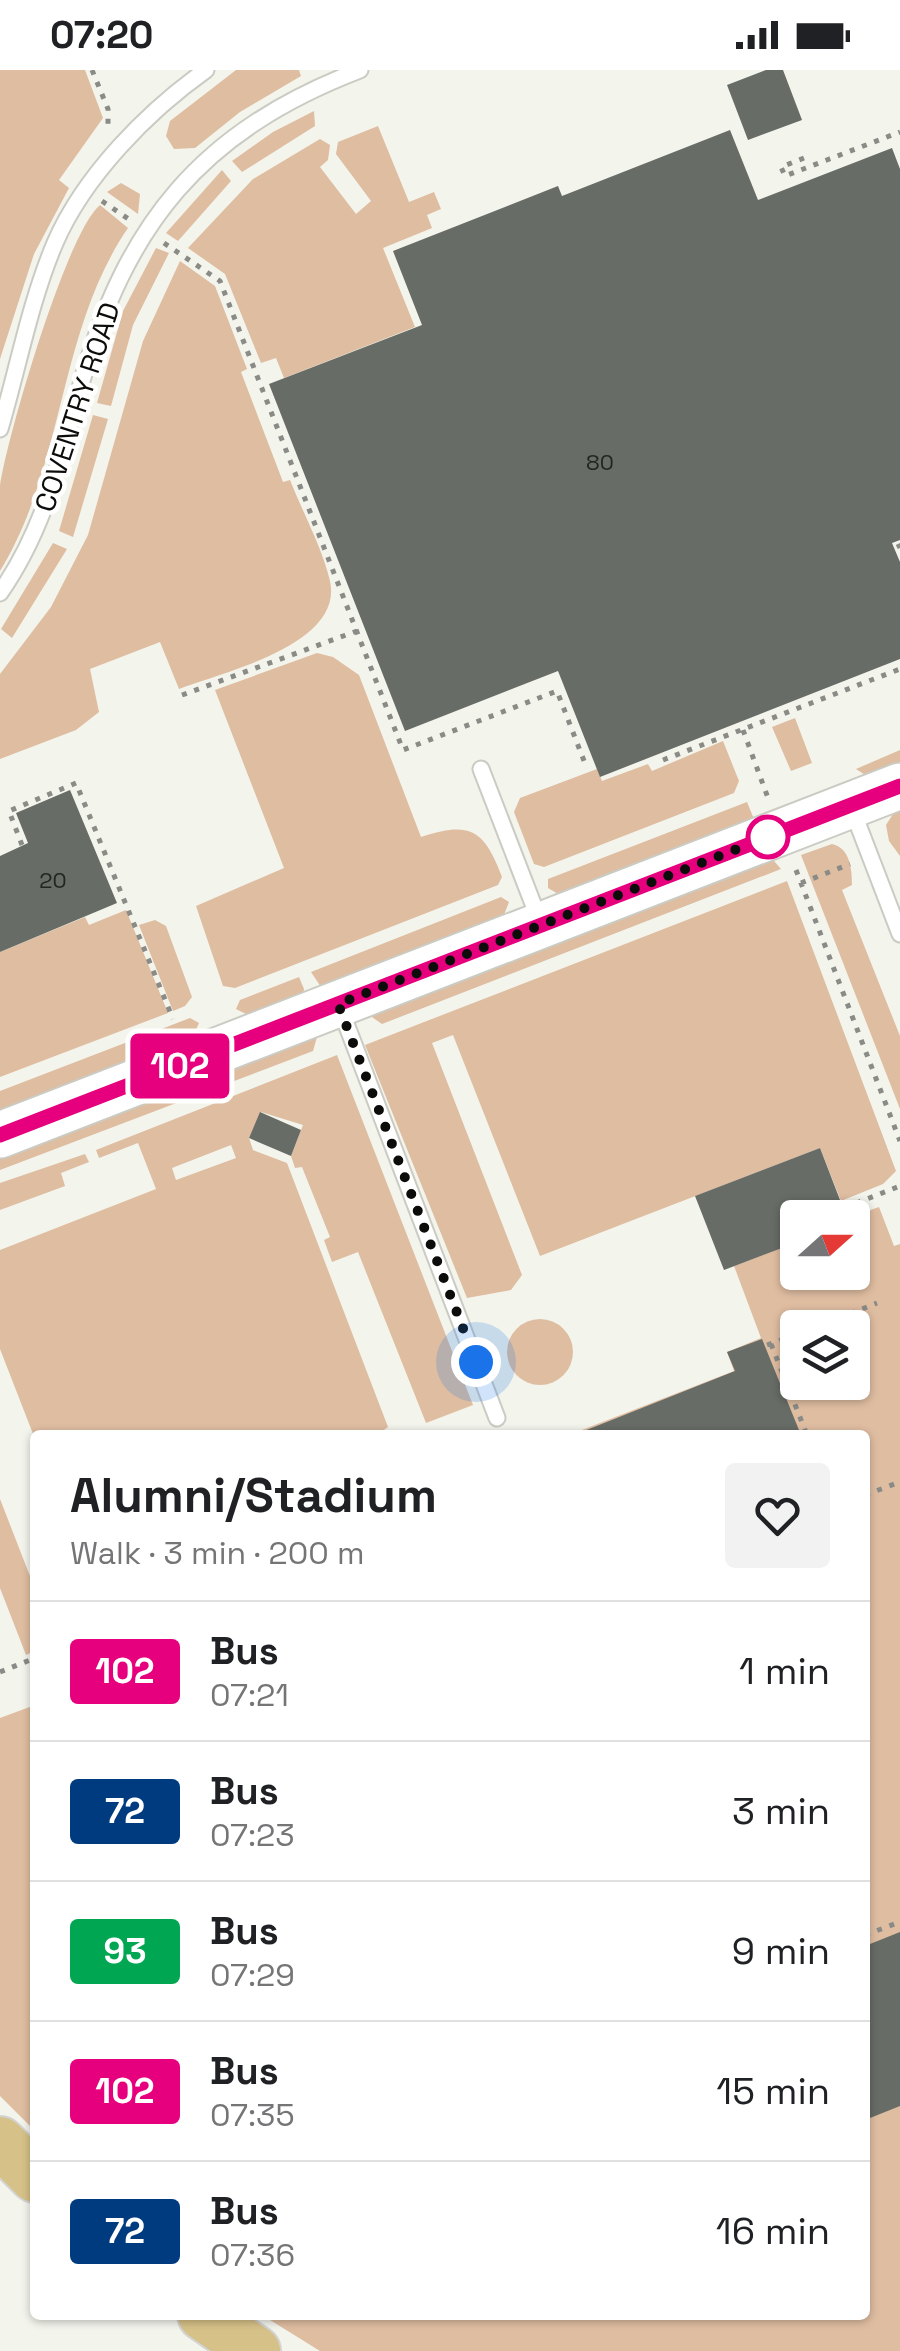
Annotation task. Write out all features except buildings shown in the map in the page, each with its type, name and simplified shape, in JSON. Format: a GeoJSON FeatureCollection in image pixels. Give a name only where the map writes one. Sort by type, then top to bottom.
{"type":"FeatureCollection","features":[{"type":"Feature","properties":{"kind":"main road"},"geometry":{"type":"LineString","coordinates":[[0,2142],[30,2172]]}},
{"type":"Feature","properties":{"kind":"main road"},"geometry":{"type":"LineString","coordinates":[[210,2320],[255,2351]]}},
{"type":"Feature","properties":{"kind":"street"},"geometry":{"type":"LineString","coordinates":[[0,1135],[542,926],[788,851],[850,805],[900,786]]}},
{"type":"Feature","properties":{"kind":"lane"},"geometry":{"type":"LineString","coordinates":[[0,428],[42,280],[69,217],[141,125],[206,70]]}},
{"type":"Feature","properties":{"kind":"lane","name":"COVENTRY ROAD"},"geometry":{"type":"LineString","coordinates":[[0,594],[42,519],[98,328],[126,263],[146,231],[183,184],[233,135],[270,110],[340,74],[360,70]]}},
{"type":"Feature","properties":{"kind":"lane"},"geometry":{"type":"LineString","coordinates":[[481,769],[542,926]]}},
{"type":"Feature","properties":{"kind":"lane"},"geometry":{"type":"LineString","coordinates":[[850,805],[892,890],[900,934]]}},
{"type":"Feature","properties":{"kind":"lane"},"geometry":{"type":"LineString","coordinates":[[338,1004],[497,1418]]}},
{"type":"Feature","properties":{"kind":"path"},"geometry":{"type":"LineString","coordinates":[[92,70],[108,110],[107,128]]}},
{"type":"Feature","properties":{"kind":"path"},"geometry":{"type":"LineString","coordinates":[[804,158],[781,167],[785,176],[900,132]]}},
{"type":"Feature","properties":{"kind":"path"},"geometry":{"type":"LineString","coordinates":[[203,269],[220,281],[402,750],[557,690],[586,766]]}},
{"type":"Feature","properties":{"kind":"path"},"geometry":{"type":"LineString","coordinates":[[182,695],[357,631]]}},
{"type":"Feature","properties":{"kind":"path"},"geometry":{"type":"LineString","coordinates":[[662,760],[900,670]]}},
{"type":"Feature","properties":{"kind":"path"},"geometry":{"type":"LineString","coordinates":[[742,730],[900,1140]]}},
{"type":"Feature","properties":{"kind":"path"},"geometry":{"type":"LineString","coordinates":[[22,845],[9,810],[76,783],[173,1019]]}},
{"type":"Feature","properties":{"kind":"path"},"geometry":{"type":"LineString","coordinates":[[801,883],[855,862]]}},
{"type":"Feature","properties":{"kind":"path"},"geometry":{"type":"LineString","coordinates":[[864,1200],[900,1186]]}},
{"type":"Feature","properties":{"kind":"path"},"geometry":{"type":"LineString","coordinates":[[860,1310],[878,1303]]}},
{"type":"Feature","properties":{"kind":"path"},"geometry":{"type":"LineString","coordinates":[[780,1340],[769,1344],[780,1370]]}},
{"type":"Feature","properties":{"kind":"path"},"geometry":{"type":"LineString","coordinates":[[793,1400],[806,1430]]}},
{"type":"Feature","properties":{"kind":"path"},"geometry":{"type":"LineString","coordinates":[[870,1493],[900,1482]]}},
{"type":"Feature","properties":{"kind":"path"},"geometry":{"type":"LineString","coordinates":[[0,1672],[30,1660]]}},
{"type":"Feature","properties":{"kind":"path"},"geometry":{"type":"LineString","coordinates":[[870,1933],[900,1922]]}},
{"type":"Feature","properties":{"kind":"shaded area"},"geometry":{"type":"Polygon","coordinates":[[[0,70],[85,70],[103,118],[59,180],[69,188],[34,254],[0,359],[0,70]]]}},
{"type":"Feature","properties":{"kind":"shaded area"},"geometry":{"type":"Polygon","coordinates":[[[236,70],[299,70],[301,76],[240,112],[195,148],[174,149],[166,136],[170,121],[236,70]]]}},
{"type":"Feature","properties":{"kind":"shaded area"},"geometry":{"type":"Polygon","coordinates":[[[314,111],[315,126],[242,172],[232,161],[273,132],[314,111]]]}},
{"type":"Feature","properties":{"kind":"shaded area"},"geometry":{"type":"Polygon","coordinates":[[[378,126],[409,202],[434,192],[441,209],[427,215],[432,228],[383,248],[415,327],[284,378],[276,358],[261,363],[225,274],[188,248],[253,179],[320,139],[330,145],[328,160],[320,167],[356,214],[371,201],[336,154],[338,142],[378,126]]]}},
{"type":"Feature","properties":{"kind":"shaded area"},"geometry":{"type":"Polygon","coordinates":[[[222,170],[231,181],[178,241],[166,233],[222,170]]]}},
{"type":"Feature","properties":{"kind":"shaded area"},"geometry":{"type":"Polygon","coordinates":[[[121,183],[140,194],[138,214],[107,192],[121,183]]]}},
{"type":"Feature","properties":{"kind":"shaded area"},"geometry":{"type":"Polygon","coordinates":[[[100,205],[128,228],[105,268],[88,310],[38,487],[0,571],[0,486],[14,425],[40,337],[71,253],[100,205]]]}},
{"type":"Feature","properties":{"kind":"shaded area"},"geometry":{"type":"Polygon","coordinates":[[[156,248],[169,253],[133,325],[111,406],[97,403],[123,311],[156,248]]]}},
{"type":"Feature","properties":{"kind":"shaded area"},"geometry":{"type":"Polygon","coordinates":[[[180,261],[215,286],[247,369],[241,372],[283,482],[290,480],[322,556],[330,581],[329,603],[318,622],[300,639],[276,653],[179,689],[160,642],[90,669],[99,712],[76,730],[0,759],[0,674],[51,607],[88,535],[143,341],[180,261]]]}},
{"type":"Feature","properties":{"kind":"shaded area"},"geometry":{"type":"Polygon","coordinates":[[[93,415],[108,419],[73,537],[59,531],[93,415]]]}},
{"type":"Feature","properties":{"kind":"shaded area"},"geometry":{"type":"Polygon","coordinates":[[[53,543],[67,549],[12,638],[1,629],[53,543]]]}},
{"type":"Feature","properties":{"kind":"shaded area"},"geometry":{"type":"Polygon","coordinates":[[[317,653],[333,657],[359,675],[421,837],[452,830],[473,833],[489,848],[502,877],[498,885],[235,988],[223,986],[196,906],[284,868],[215,690],[317,653]]]}},
{"type":"Feature","properties":{"kind":"shaded area"},"geometry":{"type":"Polygon","coordinates":[[[795,718],[812,763],[791,771],[772,727],[795,718]]]}},
{"type":"Feature","properties":{"kind":"shaded area"},"geometry":{"type":"Polygon","coordinates":[[[723,741],[739,781],[734,793],[544,867],[534,864],[514,812],[520,798],[597,769],[602,781],[648,764],[652,771],[723,741]]]}},
{"type":"Feature","properties":{"kind":"shaded area"},"geometry":{"type":"Polygon","coordinates":[[[900,750],[900,768],[870,778],[856,769],[900,750]]]}},
{"type":"Feature","properties":{"kind":"shaded area"},"geometry":{"type":"Polygon","coordinates":[[[747,802],[756,824],[560,895],[548,888],[548,879],[747,802]]]}},
{"type":"Feature","properties":{"kind":"shaded area"},"geometry":{"type":"Polygon","coordinates":[[[900,803],[900,856],[889,841],[886,825],[900,803]]]}},
{"type":"Feature","properties":{"kind":"shaded area"},"geometry":{"type":"Polygon","coordinates":[[[832,844],[843,850],[849,860],[852,885],[842,890],[900,1036],[900,1109],[801,855],[832,844]]]}},
{"type":"Feature","properties":{"kind":"shaded area"},"geometry":{"type":"Polygon","coordinates":[[[768,854],[781,869],[382,1024],[369,1015],[768,854]]]}},
{"type":"Feature","properties":{"kind":"shaded area"},"geometry":{"type":"Polygon","coordinates":[[[787,881],[896,1171],[883,1184],[841,1200],[820,1148],[540,1256],[453,1035],[432,1043],[522,1275],[511,1290],[467,1298],[365,1045],[787,881]]]}},
{"type":"Feature","properties":{"kind":"shaded area"},"geometry":{"type":"Polygon","coordinates":[[[501,897],[509,902],[502,920],[325,993],[311,972],[501,897]]]}},
{"type":"Feature","properties":{"kind":"shaded area"},"geometry":{"type":"Polygon","coordinates":[[[126,910],[168,1013],[0,1077],[0,952],[85,917],[89,925],[126,910]]]}},
{"type":"Feature","properties":{"kind":"shaded area"},"geometry":{"type":"Polygon","coordinates":[[[155,920],[166,926],[192,997],[185,1006],[173,1011],[139,925],[155,920]]]}},
{"type":"Feature","properties":{"kind":"shaded area"},"geometry":{"type":"Polygon","coordinates":[[[299,977],[304,989],[302,1001],[250,1016],[236,1009],[240,1000],[299,977]]]}},
{"type":"Feature","properties":{"kind":"shaded area"},"geometry":{"type":"Polygon","coordinates":[[[190,1018],[199,1023],[190,1043],[0,1117],[0,1091],[190,1018]]]}},
{"type":"Feature","properties":{"kind":"shaded area"},"geometry":{"type":"Polygon","coordinates":[[[306,1035],[317,1037],[313,1051],[0,1170],[0,1151],[306,1035]]]}},
{"type":"Feature","properties":{"kind":"shaded area"},"geometry":{"type":"Polygon","coordinates":[[[337,1055],[473,1405],[426,1423],[358,1252],[332,1262],[324,1240],[330,1237],[302,1167],[295,1168],[291,1156],[303,1125],[261,1112],[249,1138],[253,1150],[287,1163],[388,1427],[32,1430],[0,1349],[0,1250],[156,1189],[138,1143],[99,1158],[96,1150],[337,1055]],[[231,1145],[172,1168],[176,1180],[236,1158],[231,1145]]]}},
{"type":"Feature","properties":{"kind":"shaded area"},"geometry":{"type":"Polygon","coordinates":[[[85,1154],[89,1162],[61,1173],[65,1186],[0,1210],[0,1183],[85,1154]]]}},
{"type":"Feature","properties":{"kind":"shaded area"},"geometry":{"type":"Polygon","coordinates":[[[879,1207],[894,1246],[900,1244],[900,2351],[320,2351],[270,2320],[870,2320],[870,1430],[582,1430],[734,1371],[727,1352],[761,1338],[734,1266],[780,1248],[780,1290],[870,1290],[870,1210],[879,1207]]]}},
{"type":"Feature","properties":{"kind":"shaded area"},"geometry":{"type":"Polygon","coordinates":[[[540,1319],[553,1321],[563,1329],[571,1339],[571,1365],[563,1375],[553,1383],[540,1385],[527,1383],[517,1375],[509,1365],[507,1352],[509,1339],[517,1329],[527,1321],[540,1319]]]}},
{"type":"Feature","properties":{"kind":"shaded area"},"geometry":{"type":"Polygon","coordinates":[[[0,1499],[30,1576],[30,1653],[26,1655],[0,1588],[0,1499]]]}},
{"type":"Feature","properties":{"kind":"shaded area"},"geometry":{"type":"Polygon","coordinates":[[[30,1707],[30,2126],[0,2096],[0,1718],[30,1707]]]}},
{"type":"Feature","properties":{"kind":"bus line","name":"102"},"geometry":{"type":"LineString","coordinates":[[0,1135],[900,786]]}},
{"type":"Feature","properties":{"kind":"route"},"geometry":{"type":"LineString","coordinates":[[476,1362],[338,1004],[768,837]]}}]}
